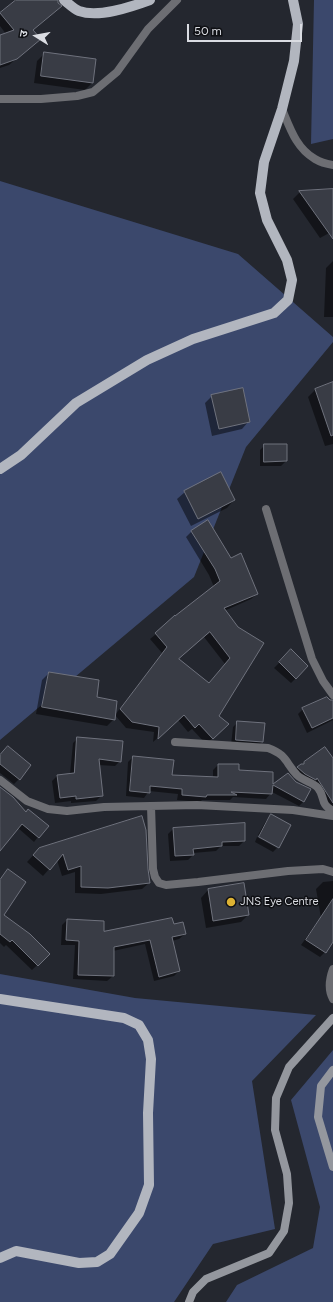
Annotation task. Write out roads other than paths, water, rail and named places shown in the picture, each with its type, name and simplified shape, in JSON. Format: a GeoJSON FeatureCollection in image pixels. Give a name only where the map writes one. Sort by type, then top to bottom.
{"type":"FeatureCollection","features":[{"type":"Feature","properties":{"kind":"main road"},"geometry":{"type":"LineString","coordinates":[[64,0],[78,11],[103,14],[150,0]]}},
{"type":"Feature","properties":{"kind":"main road"},"geometry":{"type":"LineString","coordinates":[[0,469],[21,455],[76,403],[147,360],[193,339],[274,313],[288,300],[292,280],[287,260],[267,220],[260,193],[264,162],[282,109],[294,61],[298,24],[293,0]]}},
{"type":"Feature","properties":{"kind":"main road"},"geometry":{"type":"LineString","coordinates":[[0,999],[124,1018],[139,1025],[148,1040],[151,1059],[148,1113],[149,1185],[139,1213],[110,1254],[97,1262],[79,1264],[16,1251],[0,1258]]}},
{"type":"Feature","properties":{"kind":"main road"},"geometry":{"type":"LineString","coordinates":[[189,1302],[193,1292],[206,1279],[269,1254],[284,1231],[289,1203],[287,1174],[275,1130],[276,1098],[289,1067],[333,1018]]}},
{"type":"Feature","properties":{"kind":"main road"},"geometry":{"type":"LineString","coordinates":[[333,1070],[321,1086],[318,1117],[333,1167]]}},
{"type":"Feature","properties":{"kind":"street"},"geometry":{"type":"LineString","coordinates":[[0,99],[41,99],[77,96],[93,92],[117,72],[148,29],[176,0]]}},
{"type":"Feature","properties":{"kind":"street"},"geometry":{"type":"LineString","coordinates":[[282,109],[291,131],[301,149],[316,160],[333,165]]}},
{"type":"Feature","properties":{"kind":"street"},"geometry":{"type":"LineString","coordinates":[[266,509],[312,660],[323,681],[333,695]]}},
{"type":"Feature","properties":{"kind":"street"},"geometry":{"type":"LineString","coordinates":[[175,742],[268,748],[278,751],[297,775],[316,786],[320,791],[323,803],[327,808],[333,811]]}},
{"type":"Feature","properties":{"kind":"street"},"geometry":{"type":"LineString","coordinates":[[0,780],[27,801],[48,809],[67,811],[104,807],[239,807],[293,810],[333,816]]}},
{"type":"Feature","properties":{"kind":"street"},"geometry":{"type":"LineString","coordinates":[[151,806],[153,868],[155,877],[159,883],[166,885],[288,871],[323,869],[333,872]]}},
{"type":"Feature","properties":{"kind":"street"},"geometry":{"type":"LineString","coordinates":[[333,970],[330,977],[329,992],[333,1000]]}},
{"type":"Feature","properties":{"kind":"place","name":"JNS Eye Centre"},"geometry":{"type":"Point","coordinates":[231,902]}}]}
